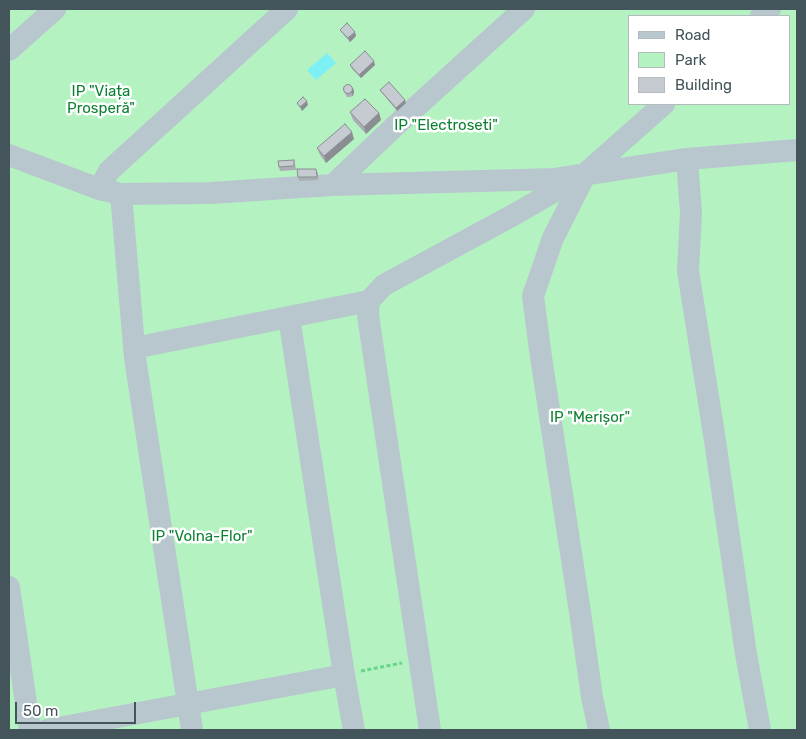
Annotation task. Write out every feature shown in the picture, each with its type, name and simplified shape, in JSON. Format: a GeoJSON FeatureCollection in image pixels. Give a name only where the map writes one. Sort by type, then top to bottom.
{"type":"FeatureCollection","features":[{"type":"Feature","properties":{"kind":"street"},"geometry":{"type":"LineString","coordinates":[[9,50],[54,9]]}},
{"type":"Feature","properties":{"kind":"street"},"geometry":{"type":"LineString","coordinates":[[100,189],[109,171],[287,9]]}},
{"type":"Feature","properties":{"kind":"street"},"geometry":{"type":"LineString","coordinates":[[333,185],[524,9]]}},
{"type":"Feature","properties":{"kind":"street"},"geometry":{"type":"LineString","coordinates":[[134,348],[369,301],[384,285],[586,174],[663,105]]}},
{"type":"Feature","properties":{"kind":"street"},"geometry":{"type":"LineString","coordinates":[[9,155],[100,189],[122,194],[210,193],[333,185],[555,179],[687,159],[797,150]]}},
{"type":"Feature","properties":{"kind":"street"},"geometry":{"type":"LineString","coordinates":[[687,159],[691,213],[688,272],[745,645],[760,730]]}},
{"type":"Feature","properties":{"kind":"street"},"geometry":{"type":"LineString","coordinates":[[586,174],[553,238],[533,296],[598,730]]}},
{"type":"Feature","properties":{"kind":"street"},"geometry":{"type":"LineString","coordinates":[[122,194],[134,348],[192,730]]}},
{"type":"Feature","properties":{"kind":"street"},"geometry":{"type":"LineString","coordinates":[[369,301],[368,315],[430,730]]}},
{"type":"Feature","properties":{"kind":"street"},"geometry":{"type":"LineString","coordinates":[[289,317],[354,730]]}},
{"type":"Feature","properties":{"kind":"street"},"geometry":{"type":"LineString","coordinates":[[9,587],[30,730]]}},
{"type":"Feature","properties":{"kind":"street"},"geometry":{"type":"LineString","coordinates":[[47,730],[344,675]]}},
{"type":"Feature","properties":{"kind":"path"},"geometry":{"type":"LineString","coordinates":[[344,675],[420,660]]}},
{"type":"Feature","properties":{"kind":"green space"},"geometry":{"type":"Polygon","coordinates":[[[9,9],[797,9],[797,730],[9,730],[9,9]]]}},
{"type":"Feature","properties":{"kind":"water"},"geometry":{"type":"Polygon","coordinates":[[[327,53],[336,63],[316,80],[307,70],[327,53]]]}},
{"type":"Feature","properties":{"kind":"building"},"geometry":{"type":"Polygon","coordinates":[[[347,23],[355,32],[348,38],[340,30],[347,23]]]}},
{"type":"Feature","properties":{"kind":"building"},"geometry":{"type":"Polygon","coordinates":[[[365,51],[374,61],[359,75],[350,65],[365,51]]]}},
{"type":"Feature","properties":{"kind":"building"},"geometry":{"type":"Polygon","coordinates":[[[389,82],[405,100],[396,108],[380,90],[389,82]]]}},
{"type":"Feature","properties":{"kind":"building"},"geometry":{"type":"Polygon","coordinates":[[[348,84],[353,89],[348,94],[343,89],[348,84]]]}},
{"type":"Feature","properties":{"kind":"building"},"geometry":{"type":"Polygon","coordinates":[[[303,97],[307,101],[300,107],[297,103],[303,97]]]}},
{"type":"Feature","properties":{"kind":"building"},"geometry":{"type":"Polygon","coordinates":[[[365,99],[379,113],[364,127],[350,112],[365,99]]]}},
{"type":"Feature","properties":{"kind":"building"},"geometry":{"type":"Polygon","coordinates":[[[345,124],[352,132],[324,156],[317,148],[345,124]]]}},
{"type":"Feature","properties":{"kind":"building"},"geometry":{"type":"Polygon","coordinates":[[[294,160],[294,166],[279,167],[278,161],[294,160]]]}},
{"type":"Feature","properties":{"kind":"building"},"geometry":{"type":"Polygon","coordinates":[[[297,169],[316,169],[317,177],[298,177],[297,169]]]}},
{"type":"Feature","properties":{"kind":"park label","name":"IP \"Viața Prosperă\""},"geometry":{"type":"Point","coordinates":[101,100]}},
{"type":"Feature","properties":{"kind":"park label","name":"IP \"Electroseti\""},"geometry":{"type":"Point","coordinates":[446,126]}},
{"type":"Feature","properties":{"kind":"park label","name":"IP \"Merișor\""},"geometry":{"type":"Point","coordinates":[590,418]}},
{"type":"Feature","properties":{"kind":"park label","name":"IP \"Volna-Flor\""},"geometry":{"type":"Point","coordinates":[202,537]}}]}
